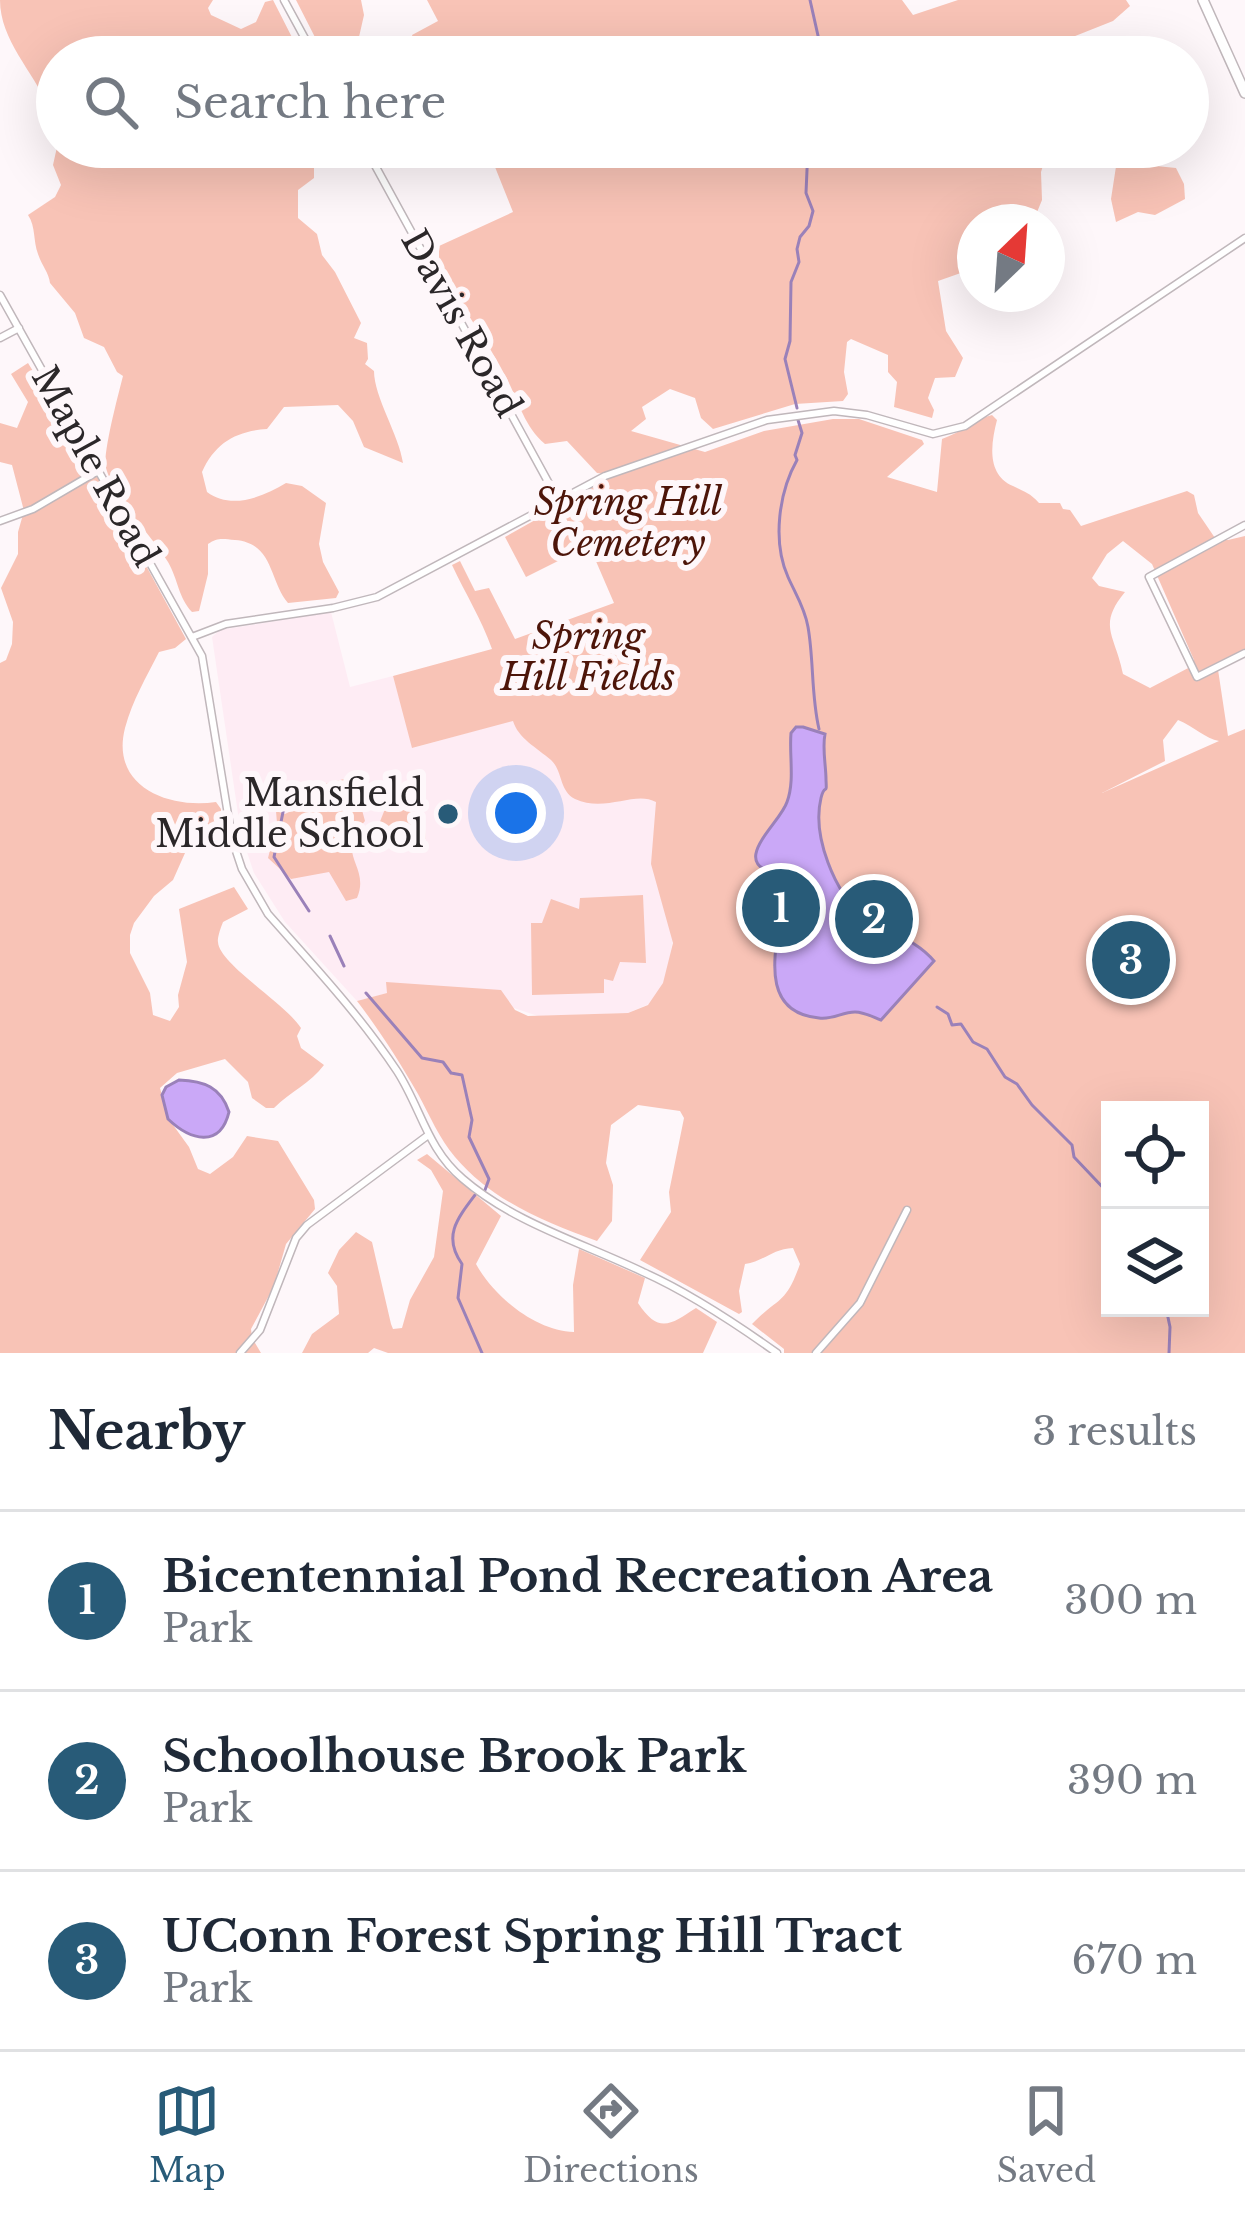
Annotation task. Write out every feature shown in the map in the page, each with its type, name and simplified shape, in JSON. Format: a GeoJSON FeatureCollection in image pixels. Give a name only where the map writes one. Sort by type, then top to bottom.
{"type":"FeatureCollection","features":[{"type":"Feature","properties":{"kind":"main road"},"geometry":{"type":"LineString","coordinates":[[1203,0],[1245,93]]}},
{"type":"Feature","properties":{"kind":"street"},"geometry":{"type":"LineString","coordinates":[[284,0],[304,36]]}},
{"type":"Feature","properties":{"kind":"street","name":"Davis Road"},"geometry":{"type":"LineString","coordinates":[[377,168],[559,500]]}},
{"type":"Feature","properties":{"kind":"street"},"geometry":{"type":"LineString","coordinates":[[192,637],[226,624],[377,597],[605,476],[767,420],[834,411],[933,434],[965,426],[1245,238]]}},
{"type":"Feature","properties":{"kind":"street","name":"Maple Road"},"geometry":{"type":"LineString","coordinates":[[0,295],[202,656],[232,838],[242,869],[268,914],[377,1042],[400,1076],[427,1136],[453,1170],[483,1195],[650,1275],[777,1353]]}},
{"type":"Feature","properties":{"kind":"street"},"geometry":{"type":"LineString","coordinates":[[0,338],[19,328]]}},
{"type":"Feature","properties":{"kind":"street"},"geometry":{"type":"LineString","coordinates":[[0,521],[33,509],[98,471]]}},
{"type":"Feature","properties":{"kind":"street"},"geometry":{"type":"LineString","coordinates":[[1245,524],[1149,577],[1197,677],[1245,653]]}},
{"type":"Feature","properties":{"kind":"street"},"geometry":{"type":"LineString","coordinates":[[240,1353],[260,1330],[286,1257],[307,1225],[427,1136]]}},
{"type":"Feature","properties":{"kind":"street"},"geometry":{"type":"LineString","coordinates":[[816,1353],[860,1303],[907,1210]]}},
{"type":"Feature","properties":{"kind":"shaded area","name":"Mansfield Middle School"},"geometry":{"type":"Polygon","coordinates":[[[331,612],[350,687],[393,676],[413,748],[542,712],[657,800],[673,939],[665,984],[649,1004],[628,1013],[538,1016],[511,1007],[388,993],[357,1001],[285,922],[254,873],[241,834],[212,637],[220,630],[331,612]]]}},
{"type":"Feature","properties":{"kind":"shaded area"},"geometry":{"type":"Polygon","coordinates":[[[803,727],[825,734],[826,788],[820,829],[828,862],[843,893],[864,916],[934,961],[881,1020],[858,1012],[824,1018],[799,1013],[786,1004],[775,976],[781,911],[778,874],[763,869],[756,862],[756,853],[787,802],[791,733],[803,727]]]}},
{"type":"Feature","properties":{"kind":"shaded area"},"geometry":{"type":"Polygon","coordinates":[[[179,1080],[204,1084],[221,1097],[229,1112],[219,1132],[195,1136],[168,1119],[162,1095],[179,1080]]]}},
{"type":"Feature","properties":{"kind":"green space"},"geometry":{"type":"Polygon","coordinates":[[[0,0],[213,0],[208,8],[211,15],[241,29],[256,22],[265,2],[273,0],[291,36],[36,36],[36,83],[1,15],[0,0]]]}},
{"type":"Feature","properties":{"kind":"green space"},"geometry":{"type":"Polygon","coordinates":[[[296,0],[361,0],[364,15],[359,36],[314,36],[296,0]]]}},
{"type":"Feature","properties":{"kind":"green space"},"geometry":{"type":"Polygon","coordinates":[[[427,0],[902,0],[913,15],[958,0],[1126,0],[1130,6],[1113,21],[1075,36],[412,36],[438,21],[427,0]]]}},
{"type":"Feature","properties":{"kind":"green space"},"geometry":{"type":"Polygon","coordinates":[[[54,168],[314,168],[314,178],[298,190],[298,218],[317,234],[322,255],[361,323],[354,338],[367,343],[365,364],[374,371],[403,463],[364,447],[353,421],[338,405],[284,407],[267,429],[246,432],[220,446],[202,472],[207,492],[226,500],[257,497],[286,483],[302,486],[326,503],[319,544],[339,592],[336,598],[288,603],[257,548],[221,539],[208,544],[208,574],[199,611],[192,612],[187,606],[168,562],[125,505],[106,468],[123,376],[104,347],[84,338],[75,313],[50,283],[36,249],[28,215],[55,197],[61,185],[54,168]]]}},
{"type":"Feature","properties":{"kind":"green space"},"geometry":{"type":"Polygon","coordinates":[[[495,168],[1042,168],[1040,204],[957,204],[957,274],[938,281],[946,331],[963,358],[955,377],[935,378],[928,398],[932,418],[894,407],[897,382],[888,372],[888,355],[851,339],[844,372],[848,394],[843,401],[795,404],[713,429],[701,418],[695,398],[670,389],[642,407],[646,419],[631,431],[705,452],[764,431],[859,419],[922,440],[924,444],[887,477],[937,492],[942,439],[992,415],[997,420],[992,448],[998,474],[1039,503],[1060,503],[1081,526],[1187,491],[1194,495],[1198,513],[1215,538],[1245,536],[1245,649],[1217,663],[1228,736],[1245,729],[1245,1353],[784,1353],[752,1324],[790,1287],[800,1264],[793,1248],[745,1264],[739,1314],[640,1260],[671,1212],[669,1192],[684,1118],[680,1111],[638,1105],[611,1125],[606,1163],[613,1185],[612,1221],[597,1241],[502,1198],[455,1157],[357,1001],[387,993],[386,982],[501,990],[515,1010],[528,1016],[628,1013],[648,1005],[663,983],[673,943],[651,864],[656,802],[639,798],[598,804],[575,799],[566,791],[555,765],[524,738],[513,721],[412,748],[393,676],[492,649],[452,565],[460,561],[475,591],[489,588],[515,639],[614,603],[592,552],[582,556],[578,551],[526,577],[505,537],[615,475],[597,473],[567,441],[545,444],[538,437],[439,262],[439,246],[513,212],[495,168]],[[1123,541],[1107,554],[1092,578],[1099,586],[1125,592],[1110,622],[1123,674],[1150,688],[1194,665],[1152,564],[1123,541]],[[1178,720],[1163,740],[1165,761],[1102,793],[1219,741],[1178,720]]]}},
{"type":"Feature","properties":{"kind":"green space"},"geometry":{"type":"Polygon","coordinates":[[[1116,168],[1176,168],[1184,184],[1185,199],[1155,215],[1138,212],[1116,222],[1111,199],[1116,168]]]}},
{"type":"Feature","properties":{"kind":"green space"},"geometry":{"type":"Polygon","coordinates":[[[28,363],[95,472],[186,639],[159,652],[140,689],[125,728],[126,765],[147,790],[180,802],[216,802],[221,809],[220,839],[185,853],[173,880],[154,896],[130,935],[130,953],[150,993],[153,1015],[170,1021],[179,1007],[187,962],[179,909],[234,887],[248,909],[223,922],[218,940],[221,951],[293,1018],[301,1028],[297,1036],[301,1048],[324,1065],[274,1108],[252,1098],[248,1082],[225,1059],[177,1073],[160,1088],[168,1118],[198,1169],[210,1174],[233,1157],[247,1136],[278,1141],[314,1200],[315,1209],[286,1244],[274,1286],[251,1329],[261,1353],[0,1353],[0,663],[12,644],[13,622],[1,588],[18,554],[24,511],[12,465],[0,462],[0,423],[17,428],[28,402],[11,374],[28,363]]]}},
{"type":"Feature","properties":{"kind":"green space"},"geometry":{"type":"Polygon","coordinates":[[[353,777],[365,821],[352,843],[360,887],[357,898],[346,901],[329,872],[291,879],[268,858],[276,811],[285,814],[295,809],[297,790],[353,777]]]}},
{"type":"Feature","properties":{"kind":"green space"},"geometry":{"type":"Polygon","coordinates":[[[385,809],[423,811],[426,839],[381,841],[379,824],[385,809]]]}},
{"type":"Feature","properties":{"kind":"green space"},"geometry":{"type":"Polygon","coordinates":[[[643,895],[646,963],[620,962],[613,981],[604,979],[604,993],[532,995],[531,923],[542,923],[551,899],[579,909],[580,898],[643,895]]]}},
{"type":"Feature","properties":{"kind":"green space"},"geometry":{"type":"Polygon","coordinates":[[[427,1154],[501,1216],[476,1264],[517,1310],[545,1326],[574,1332],[573,1285],[579,1249],[645,1278],[638,1303],[652,1320],[666,1324],[696,1308],[717,1322],[703,1353],[388,1353],[374,1348],[368,1353],[302,1353],[312,1334],[339,1314],[337,1286],[328,1273],[339,1250],[356,1232],[372,1242],[391,1324],[393,1329],[402,1328],[410,1300],[434,1257],[443,1191],[431,1170],[417,1160],[427,1154]]]}},
{"type":"Feature","properties":{"kind":"waterway"},"geometry":{"type":"LineString","coordinates":[[810,0],[818,36]]}},
{"type":"Feature","properties":{"kind":"waterway"},"geometry":{"type":"LineString","coordinates":[[797,408],[785,359],[797,249],[813,211],[806,193],[807,168]]}},
{"type":"Feature","properties":{"kind":"waterway"},"geometry":{"type":"LineString","coordinates":[[798,420],[802,433],[782,502],[780,548],[808,627],[819,729]]}},
{"type":"Feature","properties":{"kind":"waterway"},"geometry":{"type":"LineString","coordinates":[[283,812],[274,857],[309,911]]}},
{"type":"Feature","properties":{"kind":"waterway"},"geometry":{"type":"LineString","coordinates":[[330,936],[344,966]]}},
{"type":"Feature","properties":{"kind":"waterway"},"geometry":{"type":"LineString","coordinates":[[366,993],[422,1058],[443,1062],[451,1073],[462,1075],[472,1120],[469,1137],[489,1179],[485,1190]]}},
{"type":"Feature","properties":{"kind":"waterway"},"geometry":{"type":"LineString","coordinates":[[937,1007],[948,1014],[952,1025],[961,1024],[973,1042],[987,1049],[1005,1077],[1017,1084],[1072,1145],[1074,1157],[1101,1186]]}},
{"type":"Feature","properties":{"kind":"waterway"},"geometry":{"type":"LineString","coordinates":[[475,1195],[458,1221],[453,1245],[462,1264],[458,1298],[482,1353]]}},
{"type":"Feature","properties":{"kind":"waterway"},"geometry":{"type":"LineString","coordinates":[[1168,1317],[1169,1353]]}},
{"type":"Feature","properties":{"kind":"place","name":"Mansfield Middle School"},"geometry":{"type":"Point","coordinates":[448,814]}},
{"type":"Feature","properties":{"kind":"place","name":"Bicentennial Pond Recreation Area"},"geometry":{"type":"Point","coordinates":[781,908]}},
{"type":"Feature","properties":{"kind":"place","name":"Schoolhouse Brook Park"},"geometry":{"type":"Point","coordinates":[874,919]}},
{"type":"Feature","properties":{"kind":"place","name":"UConn Forest Spring Hill Tract"},"geometry":{"type":"Point","coordinates":[1131,960]}},
{"type":"Feature","properties":{"kind":"park label","name":"Spring Hill Cemetery"},"geometry":{"type":"Point","coordinates":[628,522]}},
{"type":"Feature","properties":{"kind":"park label","name":"Spring Hill Fields"},"geometry":{"type":"Point","coordinates":[588,656]}}]}
